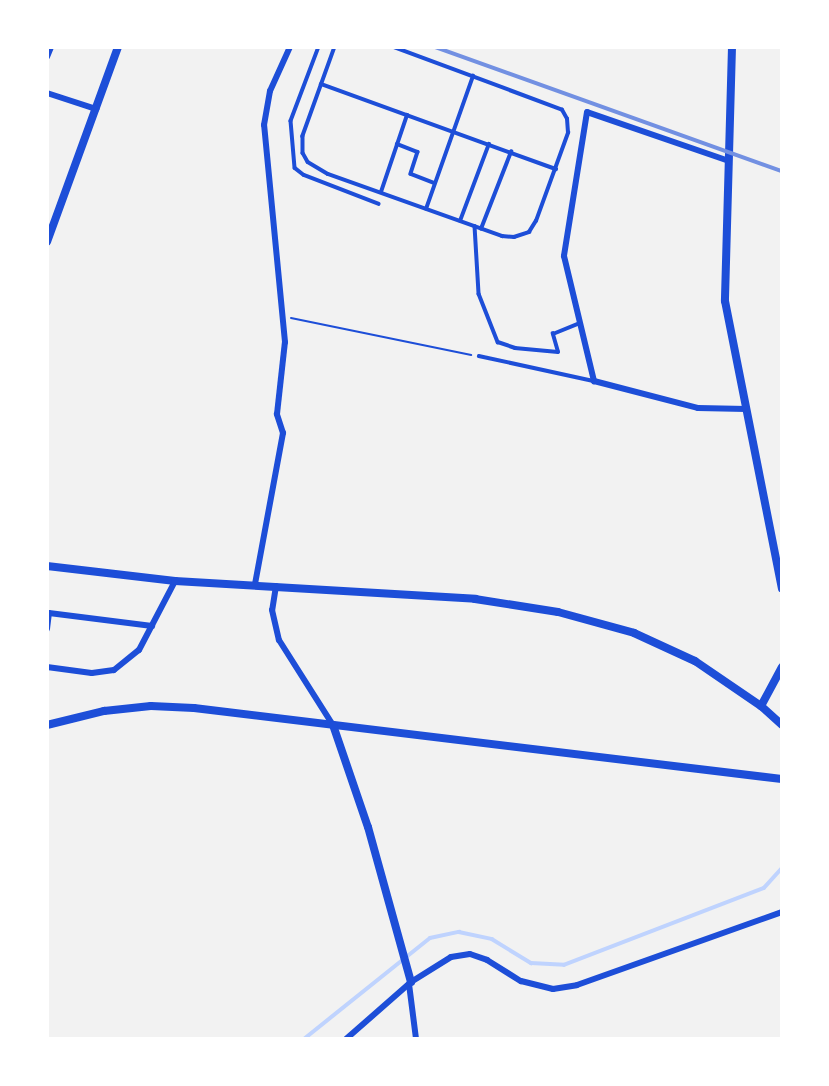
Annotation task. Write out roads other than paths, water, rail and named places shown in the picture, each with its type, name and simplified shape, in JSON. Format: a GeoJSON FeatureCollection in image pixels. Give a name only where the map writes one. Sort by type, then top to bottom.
{"type":"FeatureCollection","features":[{"type":"Feature","properties":{"kind":"street"},"geometry":{"type":"LineString","coordinates":[[47,57],[51,47]]}},
{"type":"Feature","properties":{"kind":"street"},"geometry":{"type":"LineString","coordinates":[[48,239],[118,47]]}},
{"type":"Feature","properties":{"kind":"street"},"geometry":{"type":"LineString","coordinates":[[255,584],[283,433],[277,414],[285,342],[264,125],[270,91],[290,47]]}},
{"type":"Feature","properties":{"kind":"street"},"geometry":{"type":"LineString","coordinates":[[732,47],[725,301],[782,588]]}},
{"type":"Feature","properties":{"kind":"street"},"geometry":{"type":"LineString","coordinates":[[47,93],[96,109]]}},
{"type":"Feature","properties":{"kind":"street"},"geometry":{"type":"LineString","coordinates":[[729,161],[587,112],[564,256],[594,381],[698,408],[746,409]]}},
{"type":"Feature","properties":{"kind":"street"},"geometry":{"type":"LineString","coordinates":[[47,566],[174,581],[475,599],[580,617],[634,634],[679,653],[761,706],[782,726]]}},
{"type":"Feature","properties":{"kind":"street"},"geometry":{"type":"LineString","coordinates":[[47,667],[92,673],[114,670],[139,650],[174,581]]}},
{"type":"Feature","properties":{"kind":"street"},"geometry":{"type":"LineString","coordinates":[[276,586],[272,610],[279,640],[333,725],[360,803],[408,967],[415,1039]]}},
{"type":"Feature","properties":{"kind":"street"},"geometry":{"type":"LineString","coordinates":[[47,629],[50,613],[152,625]]}},
{"type":"Feature","properties":{"kind":"street"},"geometry":{"type":"LineString","coordinates":[[761,706],[782,667]]}},
{"type":"Feature","properties":{"kind":"street"},"geometry":{"type":"LineString","coordinates":[[47,725],[104,710],[150,706],[194,708],[685,765],[782,779]]}},
{"type":"Feature","properties":{"kind":"street"},"geometry":{"type":"LineString","coordinates":[[346,1039],[410,983],[451,957],[470,954],[537,986],[553,989],[577,985],[782,912]]}},
{"type":"Feature","properties":{"kind":"lane"},"geometry":{"type":"LineString","coordinates":[[319,47],[291,121],[295,168],[304,175],[379,204]]}},
{"type":"Feature","properties":{"kind":"lane"},"geometry":{"type":"LineString","coordinates":[[335,47],[303,136],[303,153],[317,168],[481,229],[514,237],[529,232],[536,221],[568,133],[562,110],[393,47]]}},
{"type":"Feature","properties":{"kind":"lane"},"geometry":{"type":"LineString","coordinates":[[426,209],[473,76]]}},
{"type":"Feature","properties":{"kind":"lane"},"geometry":{"type":"LineString","coordinates":[[321,84],[555,169]]}},
{"type":"Feature","properties":{"kind":"lane"},"geometry":{"type":"LineString","coordinates":[[380,193],[407,115]]}},
{"type":"Feature","properties":{"kind":"lane"},"geometry":{"type":"LineString","coordinates":[[397,144],[418,152],[411,174],[435,184]]}},
{"type":"Feature","properties":{"kind":"lane"},"geometry":{"type":"LineString","coordinates":[[460,221],[489,145]]}},
{"type":"Feature","properties":{"kind":"lane"},"geometry":{"type":"LineString","coordinates":[[481,229],[511,152]]}},
{"type":"Feature","properties":{"kind":"lane"},"geometry":{"type":"LineString","coordinates":[[475,226],[479,294],[498,342],[515,348],[558,352],[553,334],[580,323]]}},
{"type":"Feature","properties":{"kind":"lane"},"geometry":{"type":"LineString","coordinates":[[478,356],[594,381]]}},
{"type":"Feature","properties":{"kind":"waterway"},"geometry":{"type":"LineString","coordinates":[[304,1039],[430,938],[459,932],[492,939],[531,963],[564,965],[764,888],[782,868]]}},
{"type":"Feature","properties":{"kind":"railway"},"geometry":{"type":"LineString","coordinates":[[435,47],[782,171]]}}]}
